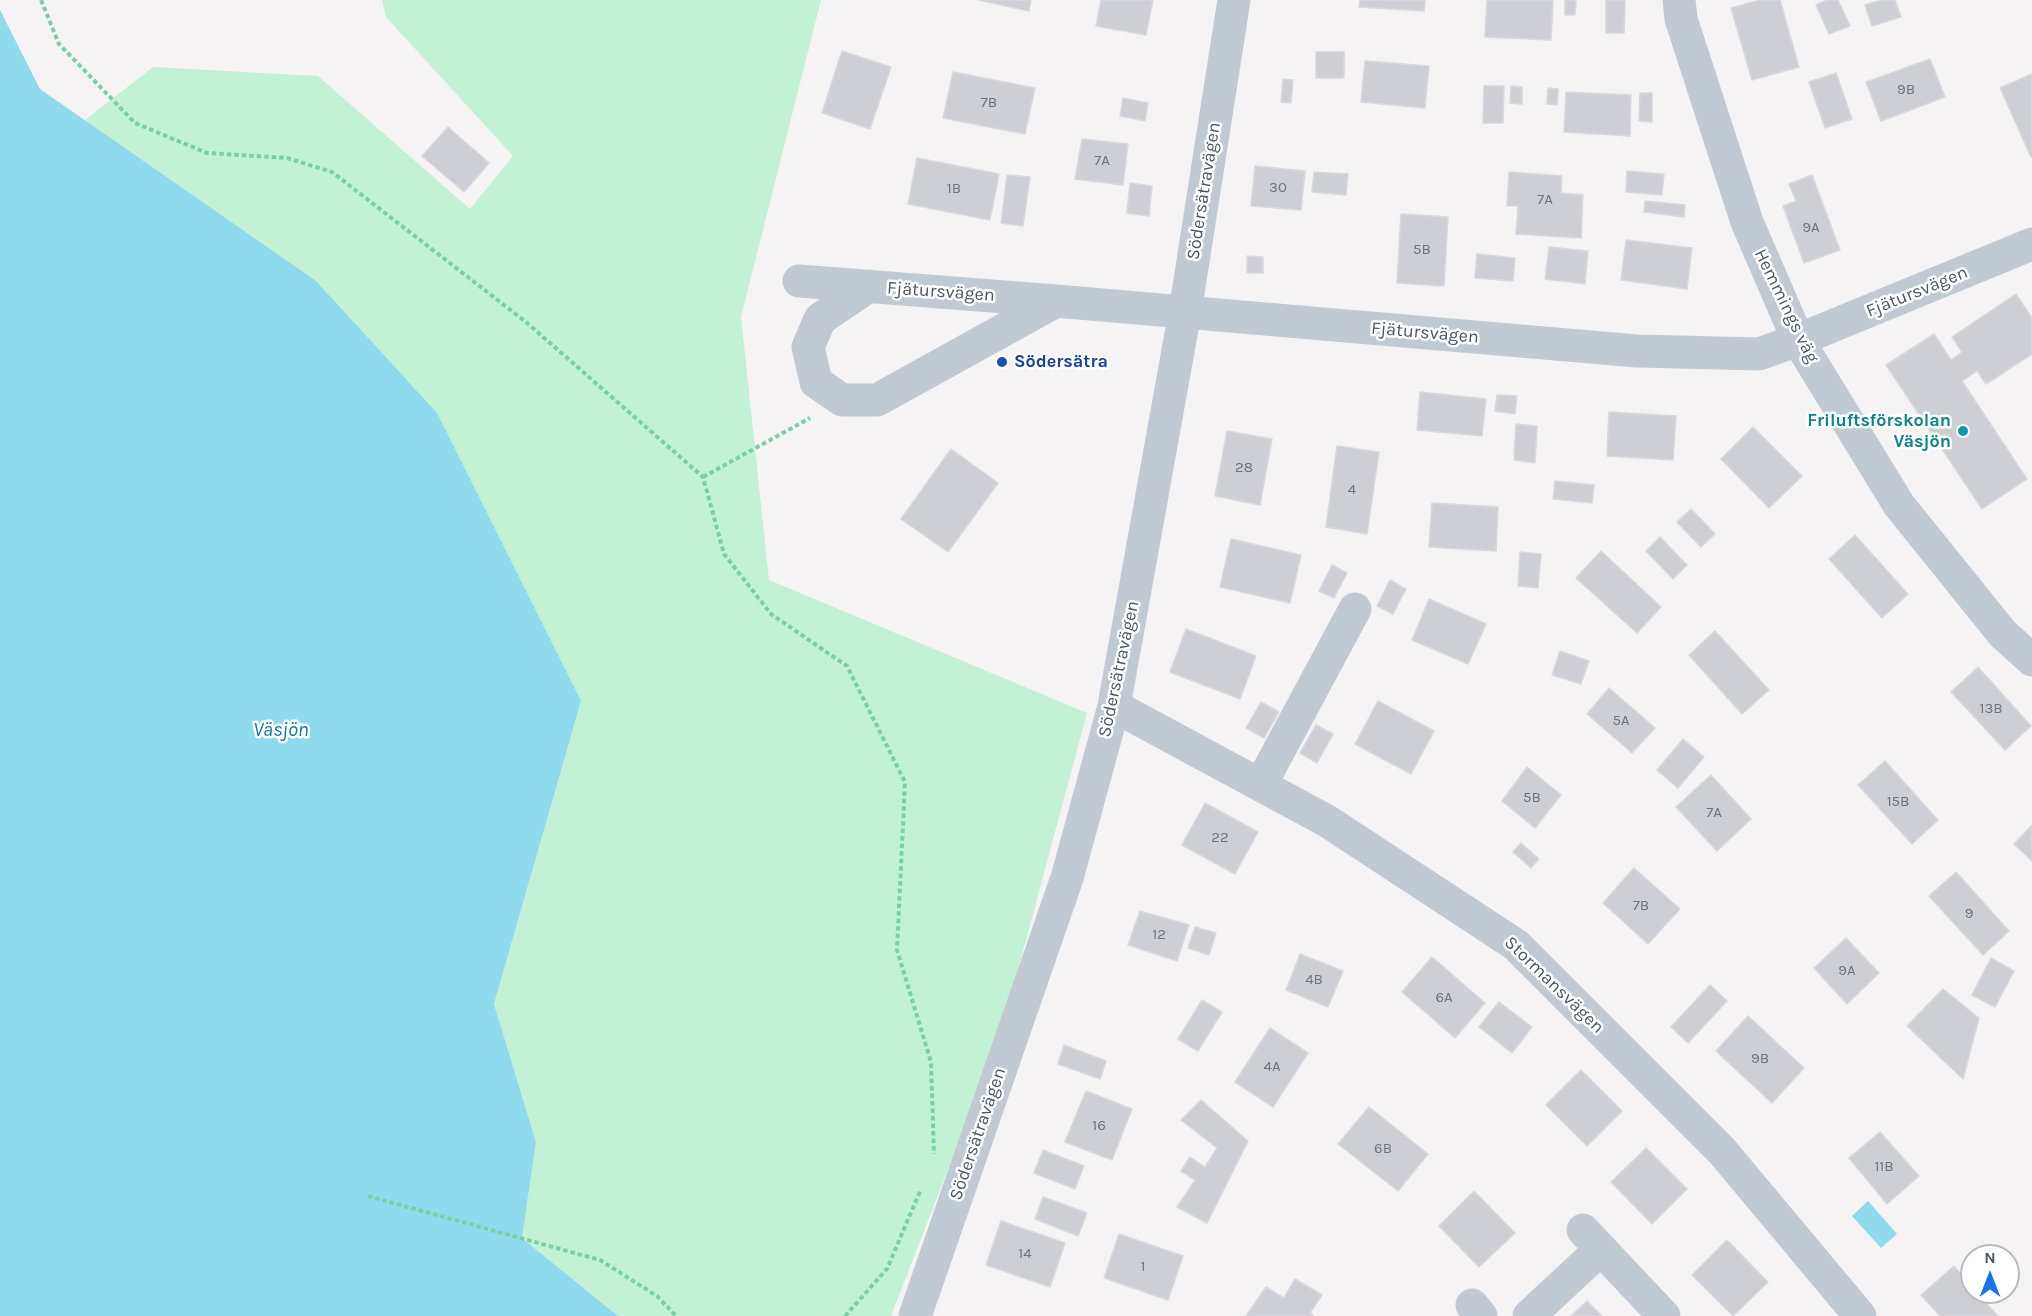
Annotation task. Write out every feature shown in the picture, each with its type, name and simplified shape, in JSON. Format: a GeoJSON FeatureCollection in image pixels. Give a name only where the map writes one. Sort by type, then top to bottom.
{"type":"FeatureCollection","features":[{"type":"Feature","properties":{"kind":"street","name":"Södersätravägen"},"geometry":{"type":"LineString","coordinates":[[915,1316],[1067,878],[1114,706],[1185,312],[1234,0]]}},
{"type":"Feature","properties":{"kind":"street","name":"Hemmings väg"},"geometry":{"type":"LineString","coordinates":[[1679,0],[1681,19],[1747,222],[1798,340],[1899,505],[2003,634],[2032,660]]}},
{"type":"Feature","properties":{"kind":"street","name":"Fjätursvägen"},"geometry":{"type":"LineString","coordinates":[[799,281],[1637,351],[1759,354],[2032,244]]}},
{"type":"Feature","properties":{"kind":"street"},"geometry":{"type":"LineString","coordinates":[[869,286],[820,319],[808,347],[816,382],[842,400],[876,400],[1056,301]]}},
{"type":"Feature","properties":{"kind":"street"},"geometry":{"type":"LineString","coordinates":[[1261,784],[1354,609]]}},
{"type":"Feature","properties":{"kind":"street","name":"Stormansvägen"},"geometry":{"type":"LineString","coordinates":[[1114,706],[1327,821],[1516,945],[1722,1150],[1860,1316]]}},
{"type":"Feature","properties":{"kind":"street"},"geometry":{"type":"LineString","coordinates":[[1529,1316],[1592,1240],[1664,1316]]}},
{"type":"Feature","properties":{"kind":"path"},"geometry":{"type":"LineString","coordinates":[[41,0],[59,44],[135,123],[207,153],[287,158],[332,172],[526,322],[703,477],[724,554],[771,614],[847,666],[905,782],[897,950],[931,1062],[934,1159]]}},
{"type":"Feature","properties":{"kind":"path"},"geometry":{"type":"LineString","coordinates":[[703,477],[842,400]]}},
{"type":"Feature","properties":{"kind":"path"},"geometry":{"type":"LineString","coordinates":[[845,1316],[887,1269],[925,1181]]}},
{"type":"Feature","properties":{"kind":"path"},"geometry":{"type":"LineString","coordinates":[[368,1196],[600,1260],[657,1296],[676,1316]]}},
{"type":"Feature","properties":{"kind":"green space"},"geometry":{"type":"Polygon","coordinates":[[[382,0],[821,0],[741,317],[769,580],[1087,713],[1001,1033],[891,1316],[618,1316],[522,1238],[536,1142],[494,1004],[581,701],[85,120],[153,67],[318,76],[470,209],[513,156],[386,17],[382,0]]]}},
{"type":"Feature","properties":{"kind":"water","name":"Väsjön"},"geometry":{"type":"Polygon","coordinates":[[[0,10],[40,89],[316,281],[437,413],[581,701],[494,1004],[536,1142],[522,1238],[618,1316],[0,1316],[0,10]]]}},
{"type":"Feature","properties":{"kind":"water"},"geometry":{"type":"Polygon","coordinates":[[[1868,1201],[1897,1234],[1881,1248],[1852,1216],[1868,1201]]]}},
{"type":"Feature","properties":{"kind":"building"},"geometry":{"type":"Polygon","coordinates":[[[979,0],[1031,0],[1029,11],[979,0]]]}},
{"type":"Feature","properties":{"kind":"building"},"geometry":{"type":"Polygon","coordinates":[[[1101,0],[1153,0],[1146,35],[1096,26],[1101,0]]]}},
{"type":"Feature","properties":{"kind":"building"},"geometry":{"type":"Polygon","coordinates":[[[1360,0],[1425,0],[1424,11],[1359,7],[1360,0]]]}},
{"type":"Feature","properties":{"kind":"building"},"geometry":{"type":"Polygon","coordinates":[[[1487,0],[1553,0],[1551,40],[1485,37],[1487,0]]]}},
{"type":"Feature","properties":{"kind":"building"},"geometry":{"type":"Polygon","coordinates":[[[1565,0],[1576,0],[1575,15],[1565,15],[1565,0]]]}},
{"type":"Feature","properties":{"kind":"building"},"geometry":{"type":"Polygon","coordinates":[[[1606,0],[1625,0],[1624,33],[1606,33],[1606,0]]]}},
{"type":"Feature","properties":{"kind":"building"},"geometry":{"type":"Polygon","coordinates":[[[1760,0],[1780,0],[1799,67],[1752,80],[1731,8],[1760,0]]]}},
{"type":"Feature","properties":{"kind":"building"},"geometry":{"type":"Polygon","coordinates":[[[1827,0],[1838,0],[1850,26],[1829,34],[1816,5],[1827,0]]]}},
{"type":"Feature","properties":{"kind":"building"},"geometry":{"type":"Polygon","coordinates":[[[1881,0],[1895,0],[1901,17],[1872,26],[1865,5],[1881,0]]]}},
{"type":"Feature","properties":{"kind":"building"},"geometry":{"type":"Polygon","coordinates":[[[842,51],[891,67],[870,129],[822,113],[842,51]]]}},
{"type":"Feature","properties":{"kind":"building"},"geometry":{"type":"Polygon","coordinates":[[[1316,52],[1344,52],[1344,78],[1316,78],[1316,52]]]}},
{"type":"Feature","properties":{"kind":"building"},"geometry":{"type":"Polygon","coordinates":[[[1930,59],[1945,97],[1881,121],[1866,82],[1930,59]]]}},
{"type":"Feature","properties":{"kind":"building"},"geometry":{"type":"Polygon","coordinates":[[[1365,61],[1429,66],[1425,108],[1361,102],[1365,61]]]}},
{"type":"Feature","properties":{"kind":"building"},"geometry":{"type":"Polygon","coordinates":[[[953,72],[1035,88],[1025,134],[943,118],[953,72]]]}},
{"type":"Feature","properties":{"kind":"building"},"geometry":{"type":"Polygon","coordinates":[[[1836,73],[1852,119],[1825,128],[1809,82],[1836,73]]]}},
{"type":"Feature","properties":{"kind":"building"},"geometry":{"type":"Polygon","coordinates":[[[2032,74],[2032,157],[2031,157],[2000,88],[2032,74]]]}},
{"type":"Feature","properties":{"kind":"building"},"geometry":{"type":"Polygon","coordinates":[[[1283,79],[1293,80],[1291,103],[1281,102],[1283,79]]]}},
{"type":"Feature","properties":{"kind":"building"},"geometry":{"type":"Polygon","coordinates":[[[1484,86],[1504,86],[1503,123],[1483,123],[1484,86]]]}},
{"type":"Feature","properties":{"kind":"building"},"geometry":{"type":"Polygon","coordinates":[[[1511,86],[1522,87],[1522,104],[1510,103],[1511,86]]]}},
{"type":"Feature","properties":{"kind":"building"},"geometry":{"type":"Polygon","coordinates":[[[1548,88],[1558,89],[1557,105],[1547,104],[1548,88]]]}},
{"type":"Feature","properties":{"kind":"building"},"geometry":{"type":"Polygon","coordinates":[[[1566,92],[1631,95],[1630,136],[1564,132],[1566,92]]]}},
{"type":"Feature","properties":{"kind":"building"},"geometry":{"type":"Polygon","coordinates":[[[1640,93],[1652,93],[1652,122],[1639,121],[1640,93]]]}},
{"type":"Feature","properties":{"kind":"building"},"geometry":{"type":"Polygon","coordinates":[[[1123,98],[1148,103],[1145,121],[1120,116],[1123,98]]]}},
{"type":"Feature","properties":{"kind":"building"},"geometry":{"type":"Polygon","coordinates":[[[448,127],[489,163],[464,192],[422,156],[448,127]]]}},
{"type":"Feature","properties":{"kind":"building"},"geometry":{"type":"Polygon","coordinates":[[[1082,139],[1128,144],[1123,185],[1075,179],[1082,139]]]}},
{"type":"Feature","properties":{"kind":"building"},"geometry":{"type":"Polygon","coordinates":[[[917,158],[999,174],[990,220],[908,204],[917,158]]]}},
{"type":"Feature","properties":{"kind":"building"},"geometry":{"type":"Polygon","coordinates":[[[1255,166],[1305,171],[1301,210],[1251,206],[1255,166]]]}},
{"type":"Feature","properties":{"kind":"building"},"geometry":{"type":"Polygon","coordinates":[[[1627,171],[1664,174],[1662,195],[1626,192],[1627,171]]]}},
{"type":"Feature","properties":{"kind":"building"},"geometry":{"type":"Polygon","coordinates":[[[1314,172],[1348,174],[1346,195],[1312,192],[1314,172]]]}},
{"type":"Feature","properties":{"kind":"building"},"geometry":{"type":"Polygon","coordinates":[[[1509,172],[1562,176],[1561,193],[1583,195],[1581,238],[1516,234],[1518,206],[1507,206],[1509,172]]]}},
{"type":"Feature","properties":{"kind":"building"},"geometry":{"type":"Polygon","coordinates":[[[1007,175],[1030,177],[1023,226],[1001,223],[1007,175]]]}},
{"type":"Feature","properties":{"kind":"building"},"geometry":{"type":"Polygon","coordinates":[[[1812,175],[1840,250],[1804,263],[1783,206],[1796,201],[1789,184],[1812,175]]]}},
{"type":"Feature","properties":{"kind":"building"},"geometry":{"type":"Polygon","coordinates":[[[1130,183],[1152,186],[1149,216],[1127,213],[1130,183]]]}},
{"type":"Feature","properties":{"kind":"building"},"geometry":{"type":"Polygon","coordinates":[[[1645,201],[1685,205],[1684,217],[1644,212],[1645,201]]]}},
{"type":"Feature","properties":{"kind":"building"},"geometry":{"type":"Polygon","coordinates":[[[1401,214],[1448,217],[1444,286],[1397,283],[1401,214]]]}},
{"type":"Feature","properties":{"kind":"building"},"geometry":{"type":"Polygon","coordinates":[[[1626,240],[1692,248],[1687,289],[1621,280],[1626,240]]]}},
{"type":"Feature","properties":{"kind":"building"},"geometry":{"type":"Polygon","coordinates":[[[1549,247],[1588,251],[1585,284],[1545,279],[1549,247]]]}},
{"type":"Feature","properties":{"kind":"building"},"geometry":{"type":"Polygon","coordinates":[[[1477,254],[1515,258],[1513,281],[1475,278],[1477,254]]]}},
{"type":"Feature","properties":{"kind":"building"},"geometry":{"type":"Polygon","coordinates":[[[1247,256],[1263,257],[1263,273],[1247,273],[1247,256]]]}},
{"type":"Feature","properties":{"kind":"building","name":"Friluftsförskolan Väsjön"},"geometry":{"type":"Polygon","coordinates":[[[2016,294],[2032,318],[2032,354],[1986,384],[1977,371],[1962,381],[2027,479],[1982,509],[1886,365],[1934,334],[1951,360],[1962,352],[1952,337],[2016,294]]]}},
{"type":"Feature","properties":{"kind":"building"},"geometry":{"type":"Polygon","coordinates":[[[1420,392],[1486,399],[1482,436],[1417,430],[1420,392]]]}},
{"type":"Feature","properties":{"kind":"building"},"geometry":{"type":"Polygon","coordinates":[[[1497,395],[1517,396],[1515,414],[1495,411],[1497,395]]]}},
{"type":"Feature","properties":{"kind":"building"},"geometry":{"type":"Polygon","coordinates":[[[1609,412],[1676,416],[1673,460],[1607,456],[1609,412]]]}},
{"type":"Feature","properties":{"kind":"building"},"geometry":{"type":"Polygon","coordinates":[[[1516,424],[1537,426],[1535,463],[1514,460],[1516,424]]]}},
{"type":"Feature","properties":{"kind":"building"},"geometry":{"type":"Polygon","coordinates":[[[1753,427],[1802,476],[1769,508],[1721,459],[1753,427]]]}},
{"type":"Feature","properties":{"kind":"building"},"geometry":{"type":"Polygon","coordinates":[[[1227,431],[1272,439],[1260,505],[1215,496],[1227,431]]]}},
{"type":"Feature","properties":{"kind":"building"},"geometry":{"type":"Polygon","coordinates":[[[1337,446],[1379,452],[1367,534],[1326,527],[1337,446]]]}},
{"type":"Feature","properties":{"kind":"building"},"geometry":{"type":"Polygon","coordinates":[[[951,449],[998,483],[948,552],[901,519],[951,449]]]}},
{"type":"Feature","properties":{"kind":"building"},"geometry":{"type":"Polygon","coordinates":[[[1555,481],[1594,485],[1592,503],[1553,499],[1555,481]]]}},
{"type":"Feature","properties":{"kind":"building"},"geometry":{"type":"Polygon","coordinates":[[[1432,503],[1498,507],[1496,551],[1429,547],[1432,503]]]}},
{"type":"Feature","properties":{"kind":"building"},"geometry":{"type":"Polygon","coordinates":[[[1691,509],[1715,534],[1701,547],[1677,522],[1691,509]]]}},
{"type":"Feature","properties":{"kind":"building"},"geometry":{"type":"Polygon","coordinates":[[[1855,535],[1908,594],[1882,618],[1829,559],[1855,535]]]}},
{"type":"Feature","properties":{"kind":"building"},"geometry":{"type":"Polygon","coordinates":[[[1660,537],[1687,565],[1673,579],[1646,551],[1660,537]]]}},
{"type":"Feature","properties":{"kind":"building"},"geometry":{"type":"Polygon","coordinates":[[[1231,539],[1301,555],[1290,603],[1220,587],[1231,539]]]}},
{"type":"Feature","properties":{"kind":"building"},"geometry":{"type":"Polygon","coordinates":[[[1601,551],[1661,607],[1637,633],[1576,578],[1601,551]]]}},
{"type":"Feature","properties":{"kind":"building"},"geometry":{"type":"Polygon","coordinates":[[[1520,552],[1541,554],[1538,588],[1518,586],[1520,552]]]}},
{"type":"Feature","properties":{"kind":"building"},"geometry":{"type":"Polygon","coordinates":[[[1332,565],[1347,573],[1334,598],[1319,591],[1332,565]]]}},
{"type":"Feature","properties":{"kind":"building"},"geometry":{"type":"Polygon","coordinates":[[[1390,580],[1406,589],[1393,614],[1377,606],[1390,580]]]}},
{"type":"Feature","properties":{"kind":"building"},"geometry":{"type":"Polygon","coordinates":[[[1429,599],[1486,624],[1468,664],[1412,640],[1429,599]]]}},
{"type":"Feature","properties":{"kind":"building"},"geometry":{"type":"Polygon","coordinates":[[[1186,629],[1256,656],[1240,699],[1170,672],[1186,629]]]}},
{"type":"Feature","properties":{"kind":"building"},"geometry":{"type":"Polygon","coordinates":[[[1715,631],[1769,690],[1742,714],[1689,655],[1715,631]]]}},
{"type":"Feature","properties":{"kind":"building"},"geometry":{"type":"Polygon","coordinates":[[[1560,651],[1589,661],[1581,684],[1552,675],[1560,651]]]}},
{"type":"Feature","properties":{"kind":"building"},"geometry":{"type":"Polygon","coordinates":[[[1978,667],[2031,726],[2005,750],[1951,692],[1978,667]]]}},
{"type":"Feature","properties":{"kind":"building"},"geometry":{"type":"Polygon","coordinates":[[[1609,688],[1655,728],[1632,753],[1587,714],[1609,688]]]}},
{"type":"Feature","properties":{"kind":"building"},"geometry":{"type":"Polygon","coordinates":[[[1378,701],[1434,731],[1411,774],[1355,744],[1378,701]]]}},
{"type":"Feature","properties":{"kind":"building"},"geometry":{"type":"Polygon","coordinates":[[[1261,702],[1279,712],[1264,738],[1246,728],[1261,702]]]}},
{"type":"Feature","properties":{"kind":"building"},"geometry":{"type":"Polygon","coordinates":[[[1316,725],[1333,734],[1317,763],[1300,753],[1316,725]]]}},
{"type":"Feature","properties":{"kind":"building"},"geometry":{"type":"Polygon","coordinates":[[[1683,739],[1704,757],[1678,788],[1657,770],[1683,739]]]}},
{"type":"Feature","properties":{"kind":"building"},"geometry":{"type":"Polygon","coordinates":[[[1885,761],[1938,820],[1912,844],[1858,785],[1885,761]]]}},
{"type":"Feature","properties":{"kind":"building"},"geometry":{"type":"Polygon","coordinates":[[[1527,767],[1561,795],[1535,828],[1502,801],[1527,767]]]}},
{"type":"Feature","properties":{"kind":"building"},"geometry":{"type":"Polygon","coordinates":[[[1711,775],[1751,819],[1717,851],[1676,807],[1711,775]]]}},
{"type":"Feature","properties":{"kind":"building"},"geometry":{"type":"Polygon","coordinates":[[[1205,803],[1258,832],[1235,874],[1182,845],[1205,803]]]}},
{"type":"Feature","properties":{"kind":"building"},"geometry":{"type":"Polygon","coordinates":[[[2032,825],[2032,861],[2014,844],[2032,825]]]}},
{"type":"Feature","properties":{"kind":"building"},"geometry":{"type":"Polygon","coordinates":[[[1521,843],[1539,859],[1531,868],[1513,852],[1521,843]]]}},
{"type":"Feature","properties":{"kind":"building"},"geometry":{"type":"Polygon","coordinates":[[[1634,868],[1680,909],[1648,944],[1603,903],[1634,868]]]}},
{"type":"Feature","properties":{"kind":"building"},"geometry":{"type":"Polygon","coordinates":[[[1956,872],[2009,931],[1983,955],[1929,896],[1956,872]]]}},
{"type":"Feature","properties":{"kind":"building"},"geometry":{"type":"Polygon","coordinates":[[[1140,911],[1189,925],[1177,961],[1128,945],[1140,911]]]}},
{"type":"Feature","properties":{"kind":"building"},"geometry":{"type":"Polygon","coordinates":[[[1195,927],[1216,933],[1209,955],[1188,948],[1195,927]]]}},
{"type":"Feature","properties":{"kind":"building"},"geometry":{"type":"Polygon","coordinates":[[[1846,938],[1879,973],[1847,1004],[1814,968],[1846,938]]]}},
{"type":"Feature","properties":{"kind":"building"},"geometry":{"type":"Polygon","coordinates":[[[1300,954],[1343,971],[1328,1007],[1286,990],[1300,954]]]}},
{"type":"Feature","properties":{"kind":"building"},"geometry":{"type":"Polygon","coordinates":[[[1432,957],[1485,1003],[1455,1038],[1402,992],[1432,957]]]}},
{"type":"Feature","properties":{"kind":"building"},"geometry":{"type":"Polygon","coordinates":[[[1991,958],[2014,971],[1995,1007],[1972,995],[1991,958]]]}},
{"type":"Feature","properties":{"kind":"building"},"geometry":{"type":"Polygon","coordinates":[[[1710,985],[1727,1001],[1688,1043],[1671,1027],[1710,985]]]}},
{"type":"Feature","properties":{"kind":"building"},"geometry":{"type":"Polygon","coordinates":[[[1943,989],[1979,1018],[1963,1079],[1907,1026],[1943,989]]]}},
{"type":"Feature","properties":{"kind":"building"},"geometry":{"type":"Polygon","coordinates":[[[1202,1000],[1222,1012],[1198,1051],[1178,1039],[1202,1000]]]}},
{"type":"Feature","properties":{"kind":"building"},"geometry":{"type":"Polygon","coordinates":[[[1499,1002],[1532,1027],[1512,1053],[1479,1027],[1499,1002]]]}},
{"type":"Feature","properties":{"kind":"building"},"geometry":{"type":"Polygon","coordinates":[[[1748,1016],[1804,1068],[1772,1103],[1716,1051],[1748,1016]]]}},
{"type":"Feature","properties":{"kind":"building"},"geometry":{"type":"Polygon","coordinates":[[[1270,1028],[1308,1053],[1273,1107],[1235,1082],[1270,1028]]]}},
{"type":"Feature","properties":{"kind":"building"},"geometry":{"type":"Polygon","coordinates":[[[1064,1045],[1106,1061],[1100,1079],[1058,1064],[1064,1045]]]}},
{"type":"Feature","properties":{"kind":"building"},"geometry":{"type":"Polygon","coordinates":[[[1581,1070],[1622,1111],[1587,1146],[1546,1105],[1581,1070]]]}},
{"type":"Feature","properties":{"kind":"building"},"geometry":{"type":"Polygon","coordinates":[[[1086,1091],[1132,1109],[1112,1160],[1065,1142],[1086,1091]]]}},
{"type":"Feature","properties":{"kind":"building"},"geometry":{"type":"Polygon","coordinates":[[[1201,1100],[1248,1141],[1207,1223],[1177,1207],[1195,1180],[1181,1171],[1190,1157],[1205,1167],[1217,1148],[1181,1120],[1201,1100]]]}},
{"type":"Feature","properties":{"kind":"building"},"geometry":{"type":"Polygon","coordinates":[[[1369,1107],[1428,1154],[1398,1191],[1338,1144],[1369,1107]]]}},
{"type":"Feature","properties":{"kind":"building"},"geometry":{"type":"Polygon","coordinates":[[[1880,1132],[1919,1176],[1887,1204],[1849,1158],[1880,1132]]]}},
{"type":"Feature","properties":{"kind":"building"},"geometry":{"type":"Polygon","coordinates":[[[1646,1148],[1687,1189],[1652,1224],[1611,1182],[1646,1148]]]}},
{"type":"Feature","properties":{"kind":"building"},"geometry":{"type":"Polygon","coordinates":[[[1043,1150],[1084,1166],[1075,1189],[1034,1173],[1043,1150]]]}},
{"type":"Feature","properties":{"kind":"building"},"geometry":{"type":"Polygon","coordinates":[[[1474,1191],[1515,1233],[1479,1267],[1439,1226],[1474,1191]]]}},
{"type":"Feature","properties":{"kind":"building"},"geometry":{"type":"Polygon","coordinates":[[[1043,1197],[1087,1213],[1078,1236],[1035,1219],[1043,1197]]]}},
{"type":"Feature","properties":{"kind":"building"},"geometry":{"type":"Polygon","coordinates":[[[1001,1221],[1065,1243],[1050,1287],[986,1265],[1001,1221]]]}},
{"type":"Feature","properties":{"kind":"building"},"geometry":{"type":"Polygon","coordinates":[[[1119,1234],[1183,1256],[1168,1300],[1104,1278],[1119,1234]]]}},
{"type":"Feature","properties":{"kind":"building"},"geometry":{"type":"Polygon","coordinates":[[[1727,1240],[1768,1282],[1733,1316],[1692,1275],[1727,1240]]]}},
{"type":"Feature","properties":{"kind":"building"},"geometry":{"type":"Polygon","coordinates":[[[1954,1266],[1960,1273],[1960,1304],[1987,1304],[1998,1316],[1940,1316],[1921,1295],[1954,1266]]]}},
{"type":"Feature","properties":{"kind":"building"},"geometry":{"type":"Polygon","coordinates":[[[1295,1279],[1322,1295],[1310,1313],[1312,1316],[1246,1316],[1266,1287],[1284,1298],[1295,1279]]]}},
{"type":"Feature","properties":{"kind":"building"},"geometry":{"type":"Polygon","coordinates":[[[1587,1301],[1602,1316],[1571,1316],[1587,1301]]]}},
{"type":"Feature","properties":{"kind":"place","name":"Södersätra"},"geometry":{"type":"Point","coordinates":[1002,362]}},
{"type":"Feature","properties":{"kind":"place","name":"Friluftsförskolan Väsjön"},"geometry":{"type":"Point","coordinates":[1963,431]}}]}
